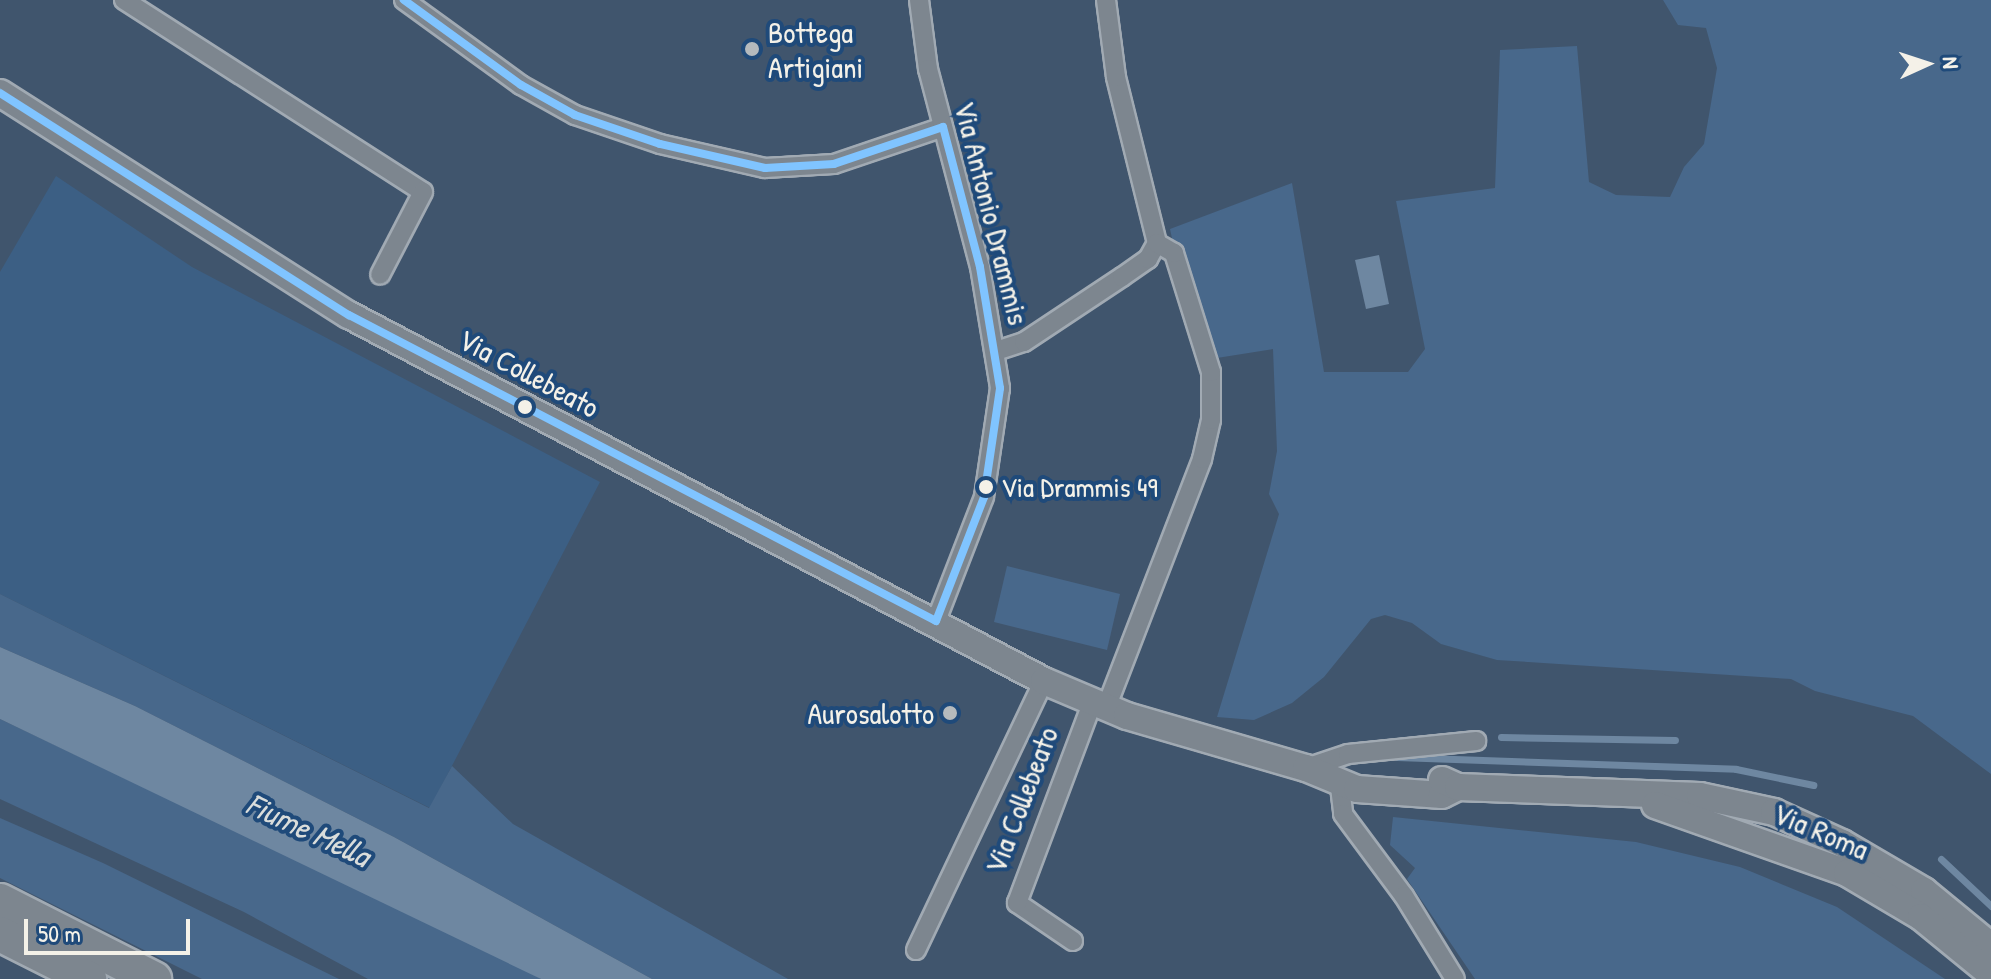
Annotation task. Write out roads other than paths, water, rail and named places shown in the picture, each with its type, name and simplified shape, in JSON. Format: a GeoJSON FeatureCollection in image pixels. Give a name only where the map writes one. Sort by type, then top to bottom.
{"type":"FeatureCollection","features":[{"type":"Feature","properties":{"kind":"highway"},"geometry":{"type":"LineString","coordinates":[[0,901],[154,979]]}},
{"type":"Feature","properties":{"kind":"highway"},"geometry":{"type":"LineString","coordinates":[[0,934],[89,979]]}},
{"type":"Feature","properties":{"kind":"street"},"geometry":{"type":"LineString","coordinates":[[124,0],[423,192],[380,275]]}},
{"type":"Feature","properties":{"kind":"street"},"geometry":{"type":"LineString","coordinates":[[404,0],[521,85],[575,115],[660,144],[765,168],[834,164],[943,127]]}},
{"type":"Feature","properties":{"kind":"street"},"geometry":{"type":"LineString","coordinates":[[427,17],[439,0]]}},
{"type":"Feature","properties":{"kind":"street","name":"Via Antonio Drammis"},"geometry":{"type":"LineString","coordinates":[[919,0],[943,127],[996,351],[1000,388],[984,497],[936,621]]}},
{"type":"Feature","properties":{"kind":"street"},"geometry":{"type":"LineString","coordinates":[[996,351],[1024,342],[1122,277],[1148,259],[1157,243],[1116,77],[1106,0]]}},
{"type":"Feature","properties":{"kind":"street","name":"Via Collebeato"},"geometry":{"type":"LineString","coordinates":[[0,93],[349,315],[936,621],[1044,681],[1099,704],[1339,779]]}},
{"type":"Feature","properties":{"kind":"street"},"geometry":{"type":"LineString","coordinates":[[1099,704],[1150,591],[1202,459],[1211,420],[1211,372],[1174,253],[1157,243]]}},
{"type":"Feature","properties":{"kind":"street","name":"Via Collebeato"},"geometry":{"type":"LineString","coordinates":[[916,950],[1044,681]]}},
{"type":"Feature","properties":{"kind":"street","name":"Via Collebeato"},"geometry":{"type":"LineString","coordinates":[[1073,941],[1017,903],[1099,704]]}},
{"type":"Feature","properties":{"kind":"street"},"geometry":{"type":"LineString","coordinates":[[1306,768],[1348,754],[1476,741]]}},
{"type":"Feature","properties":{"kind":"street","name":"Via Roma"},"geometry":{"type":"LineString","coordinates":[[1339,779],[1359,774],[1443,780],[1458,787],[1700,796],[1774,812],[1842,843],[1924,891],[1991,946]]}},
{"type":"Feature","properties":{"kind":"street"},"geometry":{"type":"LineString","coordinates":[[1339,779],[1343,814],[1404,896],[1448,975]]}},
{"type":"Feature","properties":{"kind":"street","name":"Via Roma"},"geometry":{"type":"LineString","coordinates":[[1605,791],[1689,814],[1847,873],[1921,917],[1991,974]]}},
{"type":"Feature","properties":{"kind":"water"},"geometry":{"type":"Polygon","coordinates":[[[1379,255],[1389,304],[1366,309],[1355,260],[1379,255]]]}},
{"type":"Feature","properties":{"kind":"water","name":"Fiume Mella"},"geometry":{"type":"Polygon","coordinates":[[[0,647],[135,706],[394,837],[652,979],[541,979],[0,719],[0,647]]]}},
{"type":"Feature","properties":{"kind":"waterway"},"geometry":{"type":"LineString","coordinates":[[1501,737],[1675,740]]}},
{"type":"Feature","properties":{"kind":"waterway"},"geometry":{"type":"LineString","coordinates":[[1397,757],[1736,769],[1813,785]]}},
{"type":"Feature","properties":{"kind":"waterway"},"geometry":{"type":"LineString","coordinates":[[1941,859],[1991,906]]}},
{"type":"Feature","properties":{"kind":"place","name":"Bottega Artigiani"},"geometry":{"type":"Point","coordinates":[752,49]}},
{"type":"Feature","properties":{"kind":"place","name":"Via Drammis 49"},"geometry":{"type":"Point","coordinates":[986,487]}},
{"type":"Feature","properties":{"kind":"place","name":"Aurosalotto"},"geometry":{"type":"Point","coordinates":[950,713]}}]}
